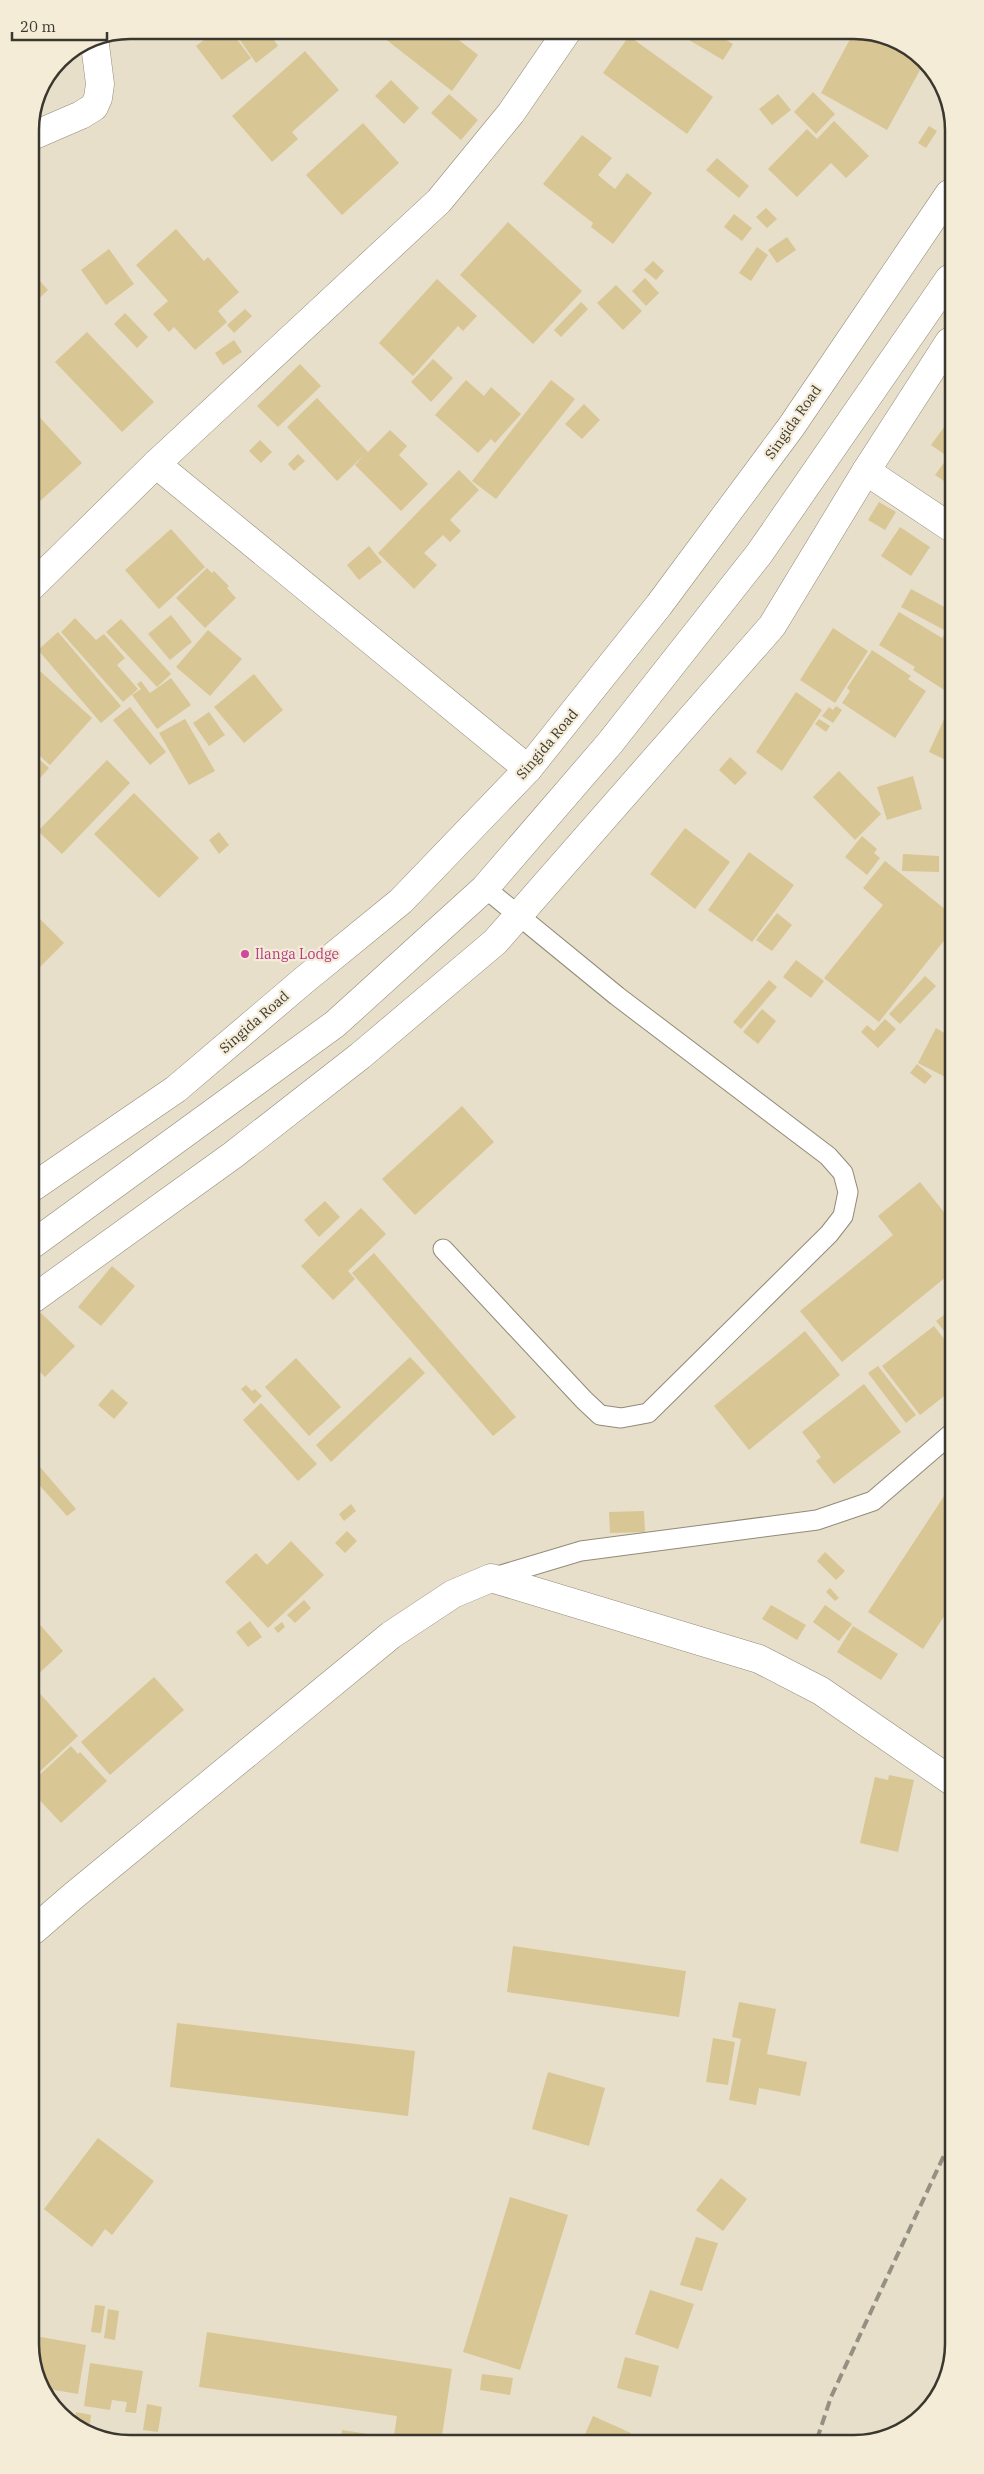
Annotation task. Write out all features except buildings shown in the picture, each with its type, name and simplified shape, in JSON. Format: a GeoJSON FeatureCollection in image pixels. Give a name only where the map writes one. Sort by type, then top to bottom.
{"type":"FeatureCollection","features":[{"type":"Feature","properties":{"kind":"main road"},"geometry":{"type":"LineString","coordinates":[[39,579],[156,464],[439,201],[511,113],[562,39]]}},
{"type":"Feature","properties":{"kind":"main road"},"geometry":{"type":"LineString","coordinates":[[39,133],[94,108],[100,84],[95,46]]}},
{"type":"Feature","properties":{"kind":"main road","name":"Singida Road"},"geometry":{"type":"LineString","coordinates":[[39,1182],[176,1089],[302,981],[400,901],[528,769],[659,605],[791,427],[945,200]]}},
{"type":"Feature","properties":{"kind":"main road"},"geometry":{"type":"LineString","coordinates":[[39,1240],[335,1024],[485,888],[610,743],[759,554],[945,285]]}},
{"type":"Feature","properties":{"kind":"main road"},"geometry":{"type":"LineString","coordinates":[[39,1295],[233,1155],[360,1056],[494,942],[772,626],[866,471],[945,348]]}},
{"type":"Feature","properties":{"kind":"main road"},"geometry":{"type":"LineString","coordinates":[[156,464],[528,769]]}},
{"type":"Feature","properties":{"kind":"main road"},"geometry":{"type":"LineString","coordinates":[[866,471],[945,523]]}},
{"type":"Feature","properties":{"kind":"main road"},"geometry":{"type":"LineString","coordinates":[[39,1926],[391,1635],[453,1594],[492,1578],[759,1659],[821,1691],[945,1776]]}},
{"type":"Feature","properties":{"kind":"lane"},"geometry":{"type":"LineString","coordinates":[[443,1249],[584,1400],[600,1415],[620,1418],[648,1413],[843,1216],[848,1192],[844,1173],[828,1156],[617,996],[485,888]]}},
{"type":"Feature","properties":{"kind":"lane"},"geometry":{"type":"LineString","coordinates":[[492,1578],[582,1551],[817,1520],[872,1501],[945,1439]]}},
{"type":"Feature","properties":{"kind":"railway"},"geometry":{"type":"LineString","coordinates":[[818,2435],[831,2397],[945,2153]]}},
{"type":"Feature","properties":{"kind":"place","name":"Ilanga Lodge"},"geometry":{"type":"Point","coordinates":[245,954]}}]}
